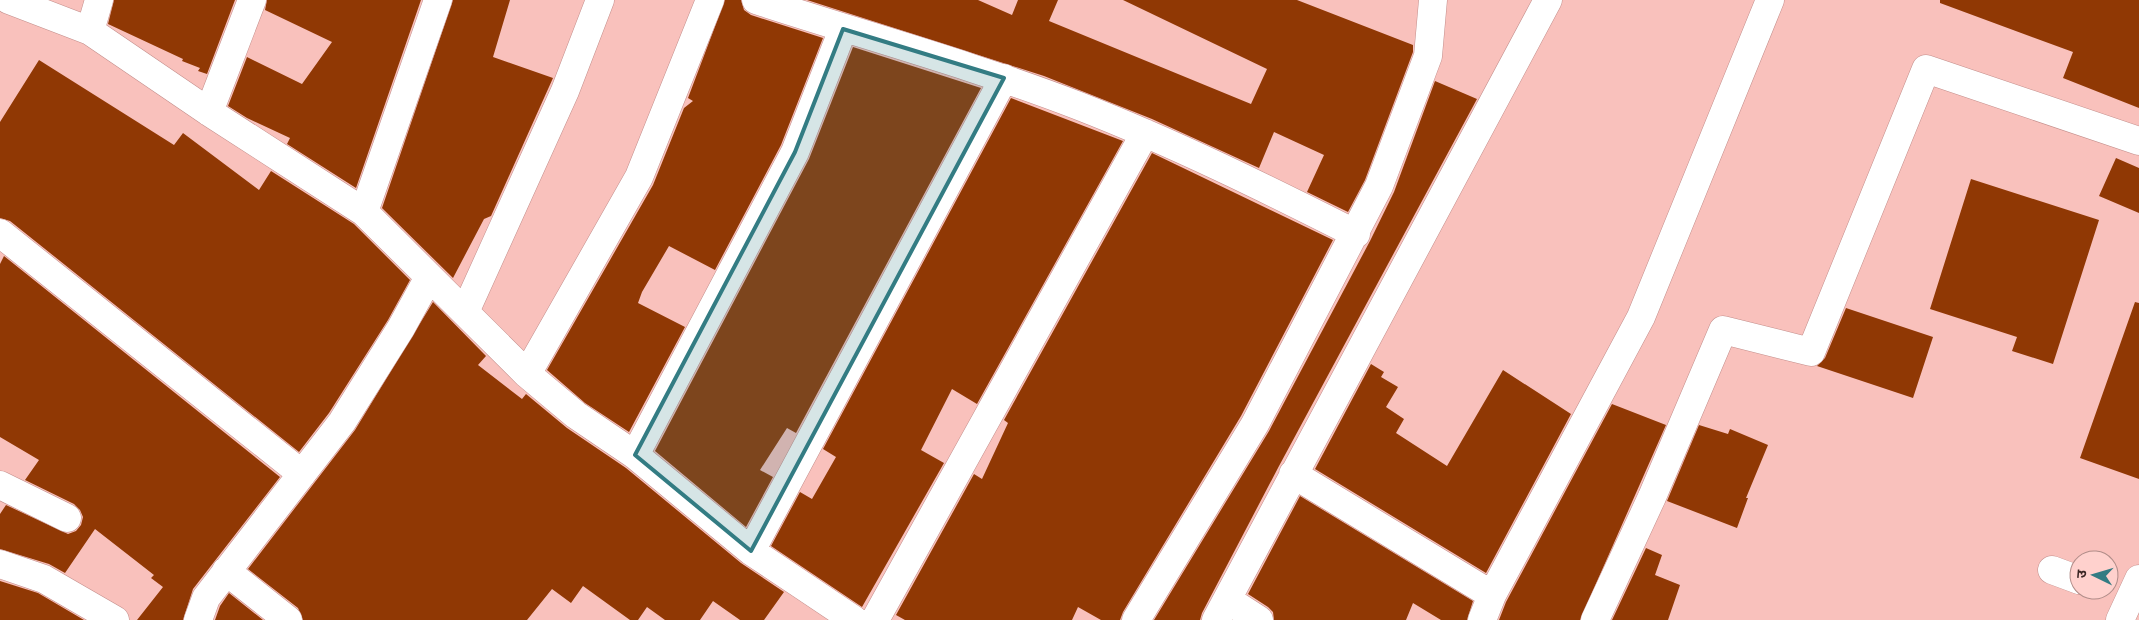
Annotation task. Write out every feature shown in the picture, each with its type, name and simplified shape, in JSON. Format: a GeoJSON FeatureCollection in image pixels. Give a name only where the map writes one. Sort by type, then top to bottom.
{"type":"FeatureCollection","features":[{"type":"Feature","properties":{"kind":"street"},"geometry":{"type":"LineString","coordinates":[[9,0],[90,31],[209,112],[364,212],[526,374],[576,415],[635,455],[751,551],[854,620]]}},
{"type":"Feature","properties":{"kind":"street"},"geometry":{"type":"LineString","coordinates":[[90,31],[99,0]]}},
{"type":"Feature","properties":{"kind":"street"},"geometry":{"type":"LineString","coordinates":[[209,112],[252,0]]}},
{"type":"Feature","properties":{"kind":"street"},"geometry":{"type":"LineString","coordinates":[[364,212],[438,0]]}},
{"type":"Feature","properties":{"kind":"street"},"geometry":{"type":"LineString","coordinates":[[465,312],[565,91],[600,0]]}},
{"type":"Feature","properties":{"kind":"street"},"geometry":{"type":"LineString","coordinates":[[526,374],[639,177],[710,0]]}},
{"type":"Feature","properties":{"kind":"street"},"geometry":{"type":"LineString","coordinates":[[756,0],[843,29],[1004,78],[1145,133],[1244,178],[1356,234]]}},
{"type":"Feature","properties":{"kind":"street"},"geometry":{"type":"LineString","coordinates":[[1136,620],[1255,424],[1380,186],[1428,56],[1432,0]]}},
{"type":"Feature","properties":{"kind":"street"},"geometry":{"type":"LineString","coordinates":[[1259,620],[1222,610],[1293,474],[1458,172],[1548,0]]}},
{"type":"Feature","properties":{"kind":"street"},"geometry":{"type":"LineString","coordinates":[[1482,620],[1492,595],[1640,317],[1770,0]]}},
{"type":"Feature","properties":{"kind":"street"},"geometry":{"type":"LineString","coordinates":[[635,455],[795,152],[843,29]]}},
{"type":"Feature","properties":{"kind":"street"},"geometry":{"type":"LineString","coordinates":[[1596,620],[1652,497],[1723,330],[1810,352],[1926,69],[2139,141]]}},
{"type":"Feature","properties":{"kind":"street"},"geometry":{"type":"LineString","coordinates":[[751,551],[1004,78]]}},
{"type":"Feature","properties":{"kind":"street"},"geometry":{"type":"LineString","coordinates":[[875,620],[1145,133]]}},
{"type":"Feature","properties":{"kind":"street"},"geometry":{"type":"LineString","coordinates":[[0,233],[302,474]]}},
{"type":"Feature","properties":{"kind":"street"},"geometry":{"type":"LineString","coordinates":[[198,620],[206,598],[342,422],[401,328],[429,277]]}},
{"type":"Feature","properties":{"kind":"street"},"geometry":{"type":"LineString","coordinates":[[1293,474],[1492,595]]}},
{"type":"Feature","properties":{"kind":"street"},"geometry":{"type":"LineString","coordinates":[[0,486],[67,518]]}},
{"type":"Feature","properties":{"kind":"street"},"geometry":{"type":"LineString","coordinates":[[0,564],[44,579],[116,620]]}},
{"type":"Feature","properties":{"kind":"street"},"geometry":{"type":"LineString","coordinates":[[2052,570],[2069,576]]}},
{"type":"Feature","properties":{"kind":"street"},"geometry":{"type":"LineString","coordinates":[[226,571],[288,620]]}},
{"type":"Feature","properties":{"kind":"highlighted area"},"geometry":{"type":"Polygon","coordinates":[[[843,29],[1004,78],[751,551],[635,455],[795,152],[843,29]]]}},
{"type":"Feature","properties":{"kind":"building"},"geometry":{"type":"Polygon","coordinates":[[[114,0],[235,0],[207,74],[198,71],[200,68],[182,61],[183,59],[108,24],[114,0]]]}},
{"type":"Feature","properties":{"kind":"building"},"geometry":{"type":"Polygon","coordinates":[[[267,0],[421,0],[356,188],[287,144],[290,138],[247,118],[228,106],[247,57],[302,84],[332,42],[265,10],[267,0]]]}},
{"type":"Feature","properties":{"kind":"building"},"geometry":{"type":"Polygon","coordinates":[[[453,0],[510,0],[493,57],[553,78],[491,216],[484,219],[453,278],[382,208],[453,0]]]}},
{"type":"Feature","properties":{"kind":"building"},"geometry":{"type":"Polygon","coordinates":[[[725,0],[741,0],[744,10],[751,15],[823,38],[781,145],[715,270],[669,246],[642,292],[638,303],[685,327],[629,432],[585,403],[547,370],[653,185],[684,108],[693,101],[688,98],[725,0]]]}},
{"type":"Feature","properties":{"kind":"building"},"geometry":{"type":"Polygon","coordinates":[[[807,0],[978,0],[1012,15],[1018,0],[1058,0],[1049,21],[1251,104],[1267,69],[1123,0],[1297,0],[1413,45],[1413,52],[1365,180],[1348,212],[1307,192],[1324,155],[1274,132],[1259,168],[1152,119],[1044,76],[807,0]]]}},
{"type":"Feature","properties":{"kind":"building"},"geometry":{"type":"Polygon","coordinates":[[[1940,0],[2139,0],[2139,108],[2063,78],[2073,52],[1940,3],[1940,0]]]}},
{"type":"Feature","properties":{"kind":"building"},"geometry":{"type":"Polygon","coordinates":[[[853,47],[981,88],[796,433],[787,428],[760,470],[773,477],[746,527],[655,451],[809,159],[853,47]]]}},
{"type":"Feature","properties":{"kind":"building"},"geometry":{"type":"Polygon","coordinates":[[[39,60],[174,145],[183,133],[259,190],[271,171],[354,224],[410,280],[388,320],[329,413],[299,452],[10,221],[0,218],[0,122],[39,60]]]}},
{"type":"Feature","properties":{"kind":"building"},"geometry":{"type":"Polygon","coordinates":[[[1435,81],[1477,99],[1279,466],[1200,620],[1154,620],[1269,431],[1370,241],[1394,192],[1435,81]]]}},
{"type":"Feature","properties":{"kind":"building"},"geometry":{"type":"Polygon","coordinates":[[[1011,98],[1123,141],[977,404],[952,389],[921,450],[944,463],[862,607],[771,546],[800,492],[812,499],[836,457],[823,449],[1011,98]]]}},
{"type":"Feature","properties":{"kind":"building"},"geometry":{"type":"Polygon","coordinates":[[[1152,153],[1333,240],[1241,416],[1123,612],[1120,620],[1101,620],[1078,607],[1072,620],[905,620],[896,615],[974,474],[982,479],[1008,423],[1004,420],[1152,153]]]}},
{"type":"Feature","properties":{"kind":"building"},"geometry":{"type":"Polygon","coordinates":[[[2116,158],[2139,168],[2139,213],[2099,196],[2116,158]]]}},
{"type":"Feature","properties":{"kind":"building"},"geometry":{"type":"Polygon","coordinates":[[[1971,179],[2099,220],[2053,364],[2012,351],[2017,337],[1930,309],[1971,179]]]}},
{"type":"Feature","properties":{"kind":"building"},"geometry":{"type":"Polygon","coordinates":[[[4,256],[280,477],[193,589],[183,620],[137,620],[163,587],[151,578],[154,575],[95,529],[65,573],[49,564],[0,549],[0,514],[6,505],[68,534],[76,531],[81,525],[83,517],[80,510],[74,504],[25,480],[39,460],[0,437],[0,264],[4,256]]]}},
{"type":"Feature","properties":{"kind":"building"},"geometry":{"type":"Polygon","coordinates":[[[433,302],[486,356],[478,365],[522,399],[526,394],[567,428],[626,468],[741,563],[784,592],[764,620],[740,620],[713,601],[700,620],[665,620],[647,607],[638,620],[630,620],[583,586],[571,603],[552,589],[527,620],[303,620],[298,608],[248,569],[355,430],[433,302]]]}},
{"type":"Feature","properties":{"kind":"building"},"geometry":{"type":"Polygon","coordinates":[[[2135,302],[2139,303],[2139,479],[2080,458],[2135,302]]]}},
{"type":"Feature","properties":{"kind":"building"},"geometry":{"type":"Polygon","coordinates":[[[1846,308],[1933,337],[1913,398],[1817,366],[1825,358],[1846,308]]]}},
{"type":"Feature","properties":{"kind":"building"},"geometry":{"type":"Polygon","coordinates":[[[1371,364],[1384,372],[1381,377],[1398,387],[1386,407],[1404,419],[1396,433],[1447,466],[1503,370],[1571,414],[1486,573],[1315,469],[1371,364]]]}},
{"type":"Feature","properties":{"kind":"building"},"geometry":{"type":"Polygon","coordinates":[[[1612,404],[1666,425],[1580,620],[1499,620],[1506,602],[1612,404]]]}},
{"type":"Feature","properties":{"kind":"building"},"geometry":{"type":"Polygon","coordinates":[[[1699,425],[1728,434],[1730,429],[1768,445],[1746,498],[1748,498],[1737,528],[1667,501],[1699,425]]]}},
{"type":"Feature","properties":{"kind":"building"},"geometry":{"type":"Polygon","coordinates":[[[1300,496],[1473,601],[1467,620],[1441,620],[1413,603],[1406,620],[1274,620],[1273,612],[1268,607],[1248,594],[1300,496]]]}},
{"type":"Feature","properties":{"kind":"building"},"geometry":{"type":"Polygon","coordinates":[[[1646,548],[1662,555],[1655,575],[1680,585],[1668,620],[1612,620],[1646,548]]]}},
{"type":"Feature","properties":{"kind":"building"},"geometry":{"type":"Polygon","coordinates":[[[0,581],[38,593],[84,620],[0,620],[0,581]]]}},
{"type":"Feature","properties":{"kind":"building"},"geometry":{"type":"Polygon","coordinates":[[[229,593],[263,620],[215,620],[220,606],[229,593]]]}}]}
